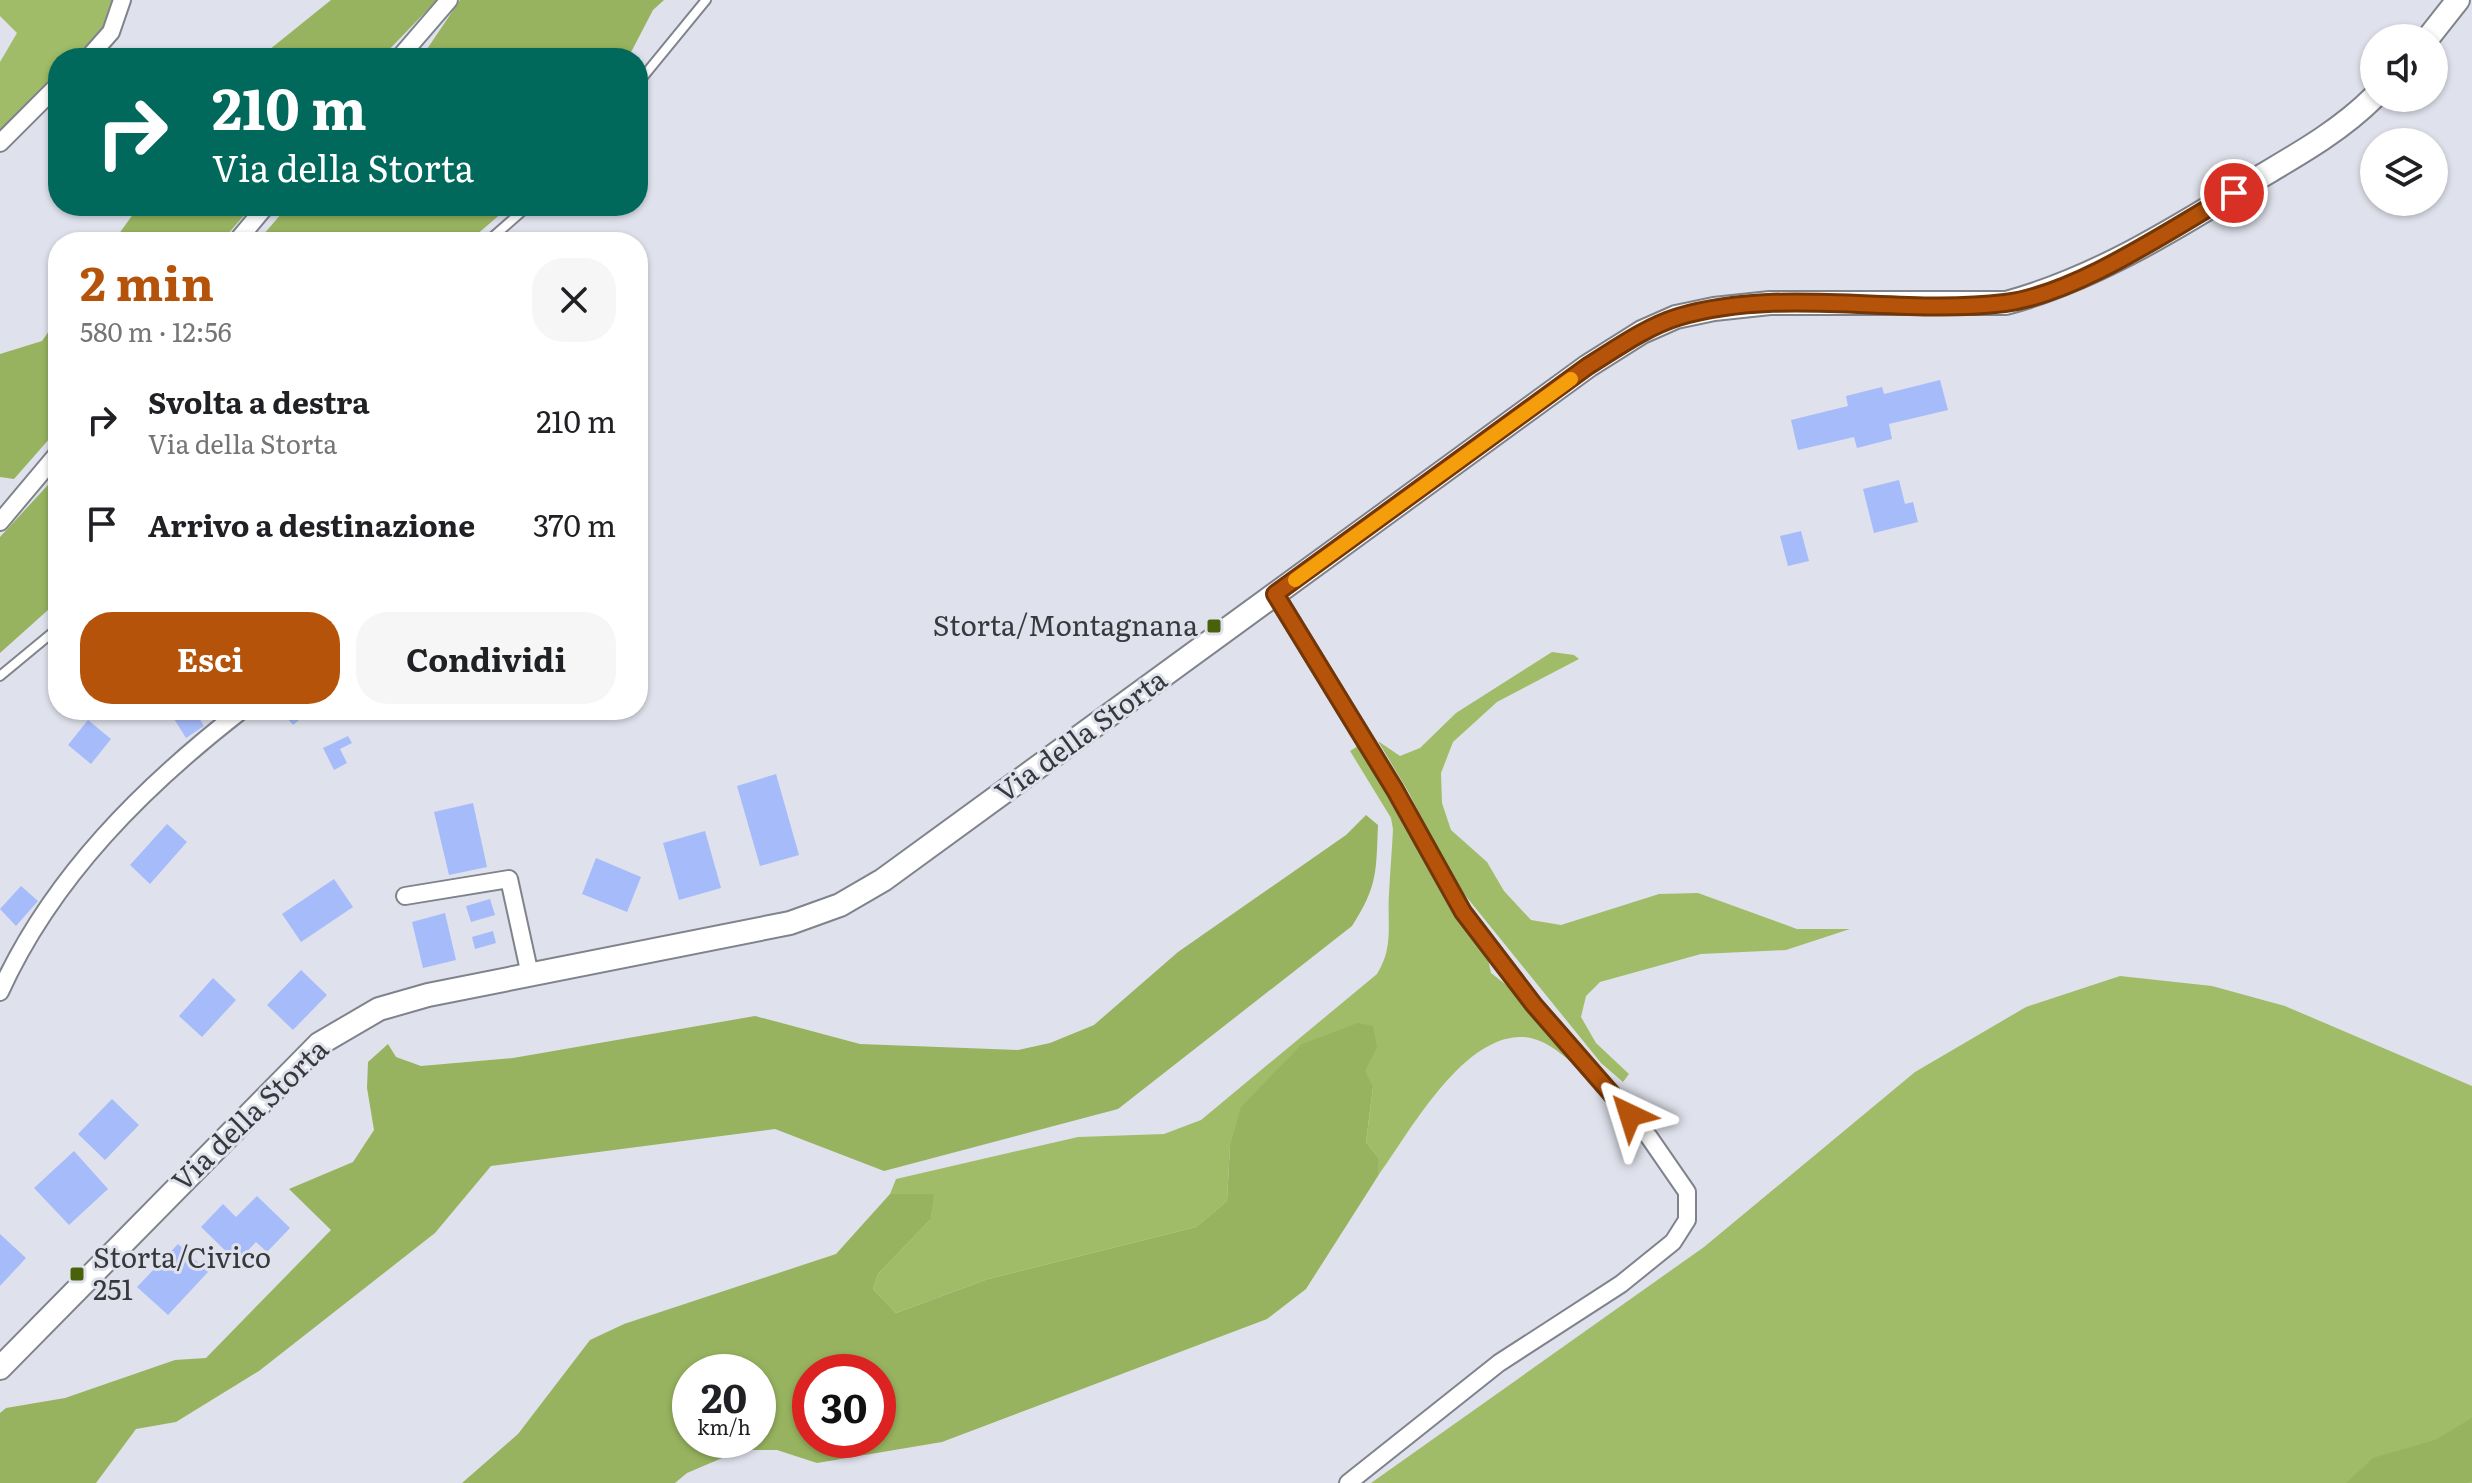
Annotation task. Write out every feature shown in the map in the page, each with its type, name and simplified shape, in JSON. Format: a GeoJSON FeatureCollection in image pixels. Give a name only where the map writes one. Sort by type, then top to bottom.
{"type":"FeatureCollection","features":[{"type":"Feature","properties":{"kind":"main road"},"geometry":{"type":"LineString","coordinates":[[2439,24],[2458,0]]}},
{"type":"Feature","properties":{"kind":"main road","name":"Via della Storta"},"geometry":{"type":"LineString","coordinates":[[0,1368],[261,1099],[319,1044],[379,1009],[790,923],[840,905],[883,880],[1588,366],[1642,332],[1676,317],[1770,303],[2006,303],[2039,294],[2075,281],[2234,193],[2327,137],[2360,109]]}},
{"type":"Feature","properties":{"kind":"street"},"geometry":{"type":"LineString","coordinates":[[97,48],[111,32],[122,0]]}},
{"type":"Feature","properties":{"kind":"street"},"geometry":{"type":"LineString","coordinates":[[408,48],[449,0]]}},
{"type":"Feature","properties":{"kind":"street"},"geometry":{"type":"LineString","coordinates":[[0,143],[48,95]]}},
{"type":"Feature","properties":{"kind":"street"},"geometry":{"type":"LineString","coordinates":[[244,232],[258,216]]}},
{"type":"Feature","properties":{"kind":"street"},"geometry":{"type":"LineString","coordinates":[[0,522],[48,465]]}},
{"type":"Feature","properties":{"kind":"street"},"geometry":{"type":"LineString","coordinates":[[1275,594],[1395,790],[1463,912],[1534,1005],[1649,1137],[1687,1192],[1687,1220],[1673,1242],[1621,1284],[1499,1363],[1348,1483]]}},
{"type":"Feature","properties":{"kind":"street"},"geometry":{"type":"LineString","coordinates":[[0,992],[24,945],[68,880],[141,794],[230,720]]}},
{"type":"Feature","properties":{"kind":"street"},"geometry":{"type":"LineString","coordinates":[[405,896],[509,879],[530,975]]}},
{"type":"Feature","properties":{"kind":"lane"},"geometry":{"type":"LineString","coordinates":[[648,71],[706,0]]}},
{"type":"Feature","properties":{"kind":"lane"},"geometry":{"type":"LineString","coordinates":[[498,232],[517,216]]}},
{"type":"Feature","properties":{"kind":"lane"},"geometry":{"type":"LineString","coordinates":[[0,676],[48,636]]}},
{"type":"Feature","properties":{"kind":"green space"},"geometry":{"type":"Polygon","coordinates":[[[0,0],[113,0],[110,21],[88,48],[48,48],[48,88],[0,137],[0,62],[17,33],[0,16],[0,0]]]}},
{"type":"Feature","properties":{"kind":"green space"},"geometry":{"type":"Polygon","coordinates":[[[331,0],[437,0],[391,48],[271,48],[331,0]]]}},
{"type":"Feature","properties":{"kind":"green space"},"geometry":{"type":"Polygon","coordinates":[[[460,0],[664,0],[653,10],[633,48],[428,48],[460,0]]]}},
{"type":"Feature","properties":{"kind":"green space"},"geometry":{"type":"Polygon","coordinates":[[[132,216],[243,216],[230,232],[120,232],[132,216]]]}},
{"type":"Feature","properties":{"kind":"green space"},"geometry":{"type":"Polygon","coordinates":[[[279,216],[498,216],[480,232],[266,232],[279,216]]]}},
{"type":"Feature","properties":{"kind":"green space"},"geometry":{"type":"Polygon","coordinates":[[[48,332],[48,440],[14,479],[0,477],[0,354],[42,341],[48,332]]]}},
{"type":"Feature","properties":{"kind":"green space"},"geometry":{"type":"Polygon","coordinates":[[[48,485],[48,610],[0,653],[0,537],[48,485]]]}},
{"type":"Feature","properties":{"kind":"green space"},"geometry":{"type":"Polygon","coordinates":[[[1552,652],[1574,655],[1579,659],[1497,702],[1453,742],[1441,773],[1442,803],[1451,830],[1487,862],[1504,891],[1531,920],[1561,925],[1659,894],[1698,893],[1797,929],[1850,929],[1786,950],[1701,954],[1600,982],[1586,996],[1581,1017],[1596,1043],[1629,1074],[1623,1082],[1601,1063],[1452,879],[1409,793],[1378,741],[1400,756],[1420,748],[1456,713],[1552,652]]]}},
{"type":"Feature","properties":{"kind":"green space"},"geometry":{"type":"Polygon","coordinates":[[[1358,746],[1396,802],[1431,873],[1487,954],[1491,973],[1518,994],[1584,1068],[1582,1073],[1562,1054],[1537,1040],[1519,1037],[1497,1042],[1476,1054],[1438,1091],[1378,1176],[1378,1157],[1366,1142],[1373,1087],[1230,1146],[1227,1201],[1196,1227],[988,1279],[896,1313],[873,1289],[878,1274],[931,1219],[933,1194],[890,1194],[896,1179],[1078,1137],[1164,1134],[1201,1120],[1377,974],[1388,945],[1393,829],[1391,818],[1350,751],[1358,746]]]}},
{"type":"Feature","properties":{"kind":"green space"},"geometry":{"type":"Polygon","coordinates":[[[1366,815],[1378,825],[1376,867],[1367,900],[1352,926],[1118,1109],[884,1171],[775,1129],[491,1166],[435,1233],[259,1371],[176,1422],[136,1429],[96,1483],[0,1483],[0,1413],[6,1408],[65,1398],[175,1360],[206,1358],[331,1230],[289,1189],[353,1162],[374,1130],[367,1088],[368,1062],[388,1044],[396,1057],[421,1066],[513,1058],[755,1016],[860,1044],[1018,1050],[1050,1043],[1094,1025],[1178,952],[1346,835],[1366,815]]]}},
{"type":"Feature","properties":{"kind":"green space"},"geometry":{"type":"Polygon","coordinates":[[[2120,976],[2212,986],[2285,1006],[2472,1086],[2472,1483],[1371,1483],[1704,1247],[1915,1072],[2026,1007],[2120,976]]]}},
{"type":"Feature","properties":{"kind":"green space"},"geometry":{"type":"Polygon","coordinates":[[[1358,1023],[1373,1026],[1377,1047],[1365,1071],[1373,1087],[1366,1142],[1378,1157],[1378,1176],[1306,1289],[1267,1319],[942,1442],[896,1450],[896,1354],[792,1354],[792,1455],[776,1450],[776,1354],[672,1354],[672,1458],[722,1458],[687,1473],[675,1483],[462,1483],[518,1434],[590,1340],[624,1324],[836,1254],[890,1194],[934,1194],[931,1219],[878,1274],[873,1289],[896,1313],[988,1279],[1196,1227],[1227,1201],[1230,1146],[1241,1107],[1302,1044],[1358,1023]]]}},
{"type":"Feature","properties":{"kind":"green space"},"geometry":{"type":"Polygon","coordinates":[[[2472,1418],[2472,1481],[2346,1483],[2373,1458],[2435,1440],[2472,1418]]]}},
{"type":"Feature","properties":{"kind":"green space"},"geometry":{"type":"Polygon","coordinates":[[[802,1458],[847,1458],[817,1463],[802,1458]]]}},
{"type":"Feature","properties":{"kind":"building"},"geometry":{"type":"Polygon","coordinates":[[[1940,380],[1948,410],[1889,424],[1892,439],[1857,448],[1854,437],[1798,450],[1791,420],[1848,406],[1846,396],[1882,387],[1884,394],[1940,380]]]}},
{"type":"Feature","properties":{"kind":"building"},"geometry":{"type":"Polygon","coordinates":[[[1899,480],[1905,504],[1913,502],[1918,522],[1874,533],[1863,489],[1899,480]]]}},
{"type":"Feature","properties":{"kind":"building"},"geometry":{"type":"Polygon","coordinates":[[[1801,531],[1809,561],[1788,566],[1780,536],[1801,531]]]}},
{"type":"Feature","properties":{"kind":"building"},"geometry":{"type":"Polygon","coordinates":[[[88,720],[111,739],[91,764],[68,745],[88,720]]]}},
{"type":"Feature","properties":{"kind":"building"},"geometry":{"type":"Polygon","coordinates":[[[175,720],[200,720],[204,726],[186,738],[175,720]]]}},
{"type":"Feature","properties":{"kind":"building"},"geometry":{"type":"Polygon","coordinates":[[[348,736],[352,743],[340,749],[347,763],[334,770],[323,748],[348,736]]]}},
{"type":"Feature","properties":{"kind":"building"},"geometry":{"type":"Polygon","coordinates":[[[776,774],[799,855],[760,866],[737,786],[776,774]]]}},
{"type":"Feature","properties":{"kind":"building"},"geometry":{"type":"Polygon","coordinates":[[[473,803],[487,867],[449,875],[434,812],[473,803]]]}},
{"type":"Feature","properties":{"kind":"building"},"geometry":{"type":"Polygon","coordinates":[[[167,824],[187,842],[150,884],[130,865],[167,824]]]}},
{"type":"Feature","properties":{"kind":"building"},"geometry":{"type":"Polygon","coordinates":[[[705,831],[721,888],[679,900],[663,843],[705,831]]]}},
{"type":"Feature","properties":{"kind":"building"},"geometry":{"type":"Polygon","coordinates":[[[596,858],[641,877],[627,912],[582,894],[596,858]]]}},
{"type":"Feature","properties":{"kind":"building"},"geometry":{"type":"Polygon","coordinates":[[[334,879],[353,907],[301,942],[282,914],[334,879]]]}},
{"type":"Feature","properties":{"kind":"building"},"geometry":{"type":"Polygon","coordinates":[[[21,886],[38,901],[16,926],[0,909],[21,886]]]}},
{"type":"Feature","properties":{"kind":"building"},"geometry":{"type":"Polygon","coordinates":[[[490,899],[495,915],[471,922],[466,906],[490,899]]]}},
{"type":"Feature","properties":{"kind":"building"},"geometry":{"type":"Polygon","coordinates":[[[445,913],[456,960],[423,968],[412,922],[445,913]]]}},
{"type":"Feature","properties":{"kind":"building"},"geometry":{"type":"Polygon","coordinates":[[[493,931],[496,943],[475,949],[472,937],[493,931]]]}},
{"type":"Feature","properties":{"kind":"building"},"geometry":{"type":"Polygon","coordinates":[[[301,970],[327,995],[293,1030],[267,1005],[301,970]]]}},
{"type":"Feature","properties":{"kind":"building"},"geometry":{"type":"Polygon","coordinates":[[[213,978],[236,1000],[202,1037],[179,1016],[213,978]]]}},
{"type":"Feature","properties":{"kind":"building"},"geometry":{"type":"Polygon","coordinates":[[[112,1099],[139,1125],[105,1160],[78,1134],[112,1099]]]}},
{"type":"Feature","properties":{"kind":"building"},"geometry":{"type":"Polygon","coordinates":[[[74,1151],[108,1189],[69,1225],[34,1188],[74,1151]]]}},
{"type":"Feature","properties":{"kind":"building"},"geometry":{"type":"Polygon","coordinates":[[[257,1196],[290,1228],[267,1252],[256,1242],[237,1262],[201,1227],[223,1204],[236,1217],[257,1196]]]}},
{"type":"Feature","properties":{"kind":"building"},"geometry":{"type":"Polygon","coordinates":[[[0,1234],[26,1258],[0,1286],[0,1234]]]}},
{"type":"Feature","properties":{"kind":"building"},"geometry":{"type":"Polygon","coordinates":[[[178,1244],[208,1272],[168,1315],[137,1287],[178,1244]]]}},
{"type":"Feature","properties":{"kind":"slow traffic"},"geometry":{"type":"LineString","coordinates":[[1295,580],[1571,379]]}},
{"type":"Feature","properties":{"kind":"place","name":"Storta/Montagnana"},"geometry":{"type":"Point","coordinates":[1214,626]}},
{"type":"Feature","properties":{"kind":"place","name":"Storta/Civico 251"},"geometry":{"type":"Point","coordinates":[77,1274]}},
{"type":"Feature","properties":{"kind":"route"},"geometry":{"type":"LineString","coordinates":[[1630,1115],[1534,1005],[1463,912],[1395,790],[1275,594],[1588,366],[1642,332],[1676,317],[1770,303],[2006,303],[2075,281],[2234,193]]}}]}
